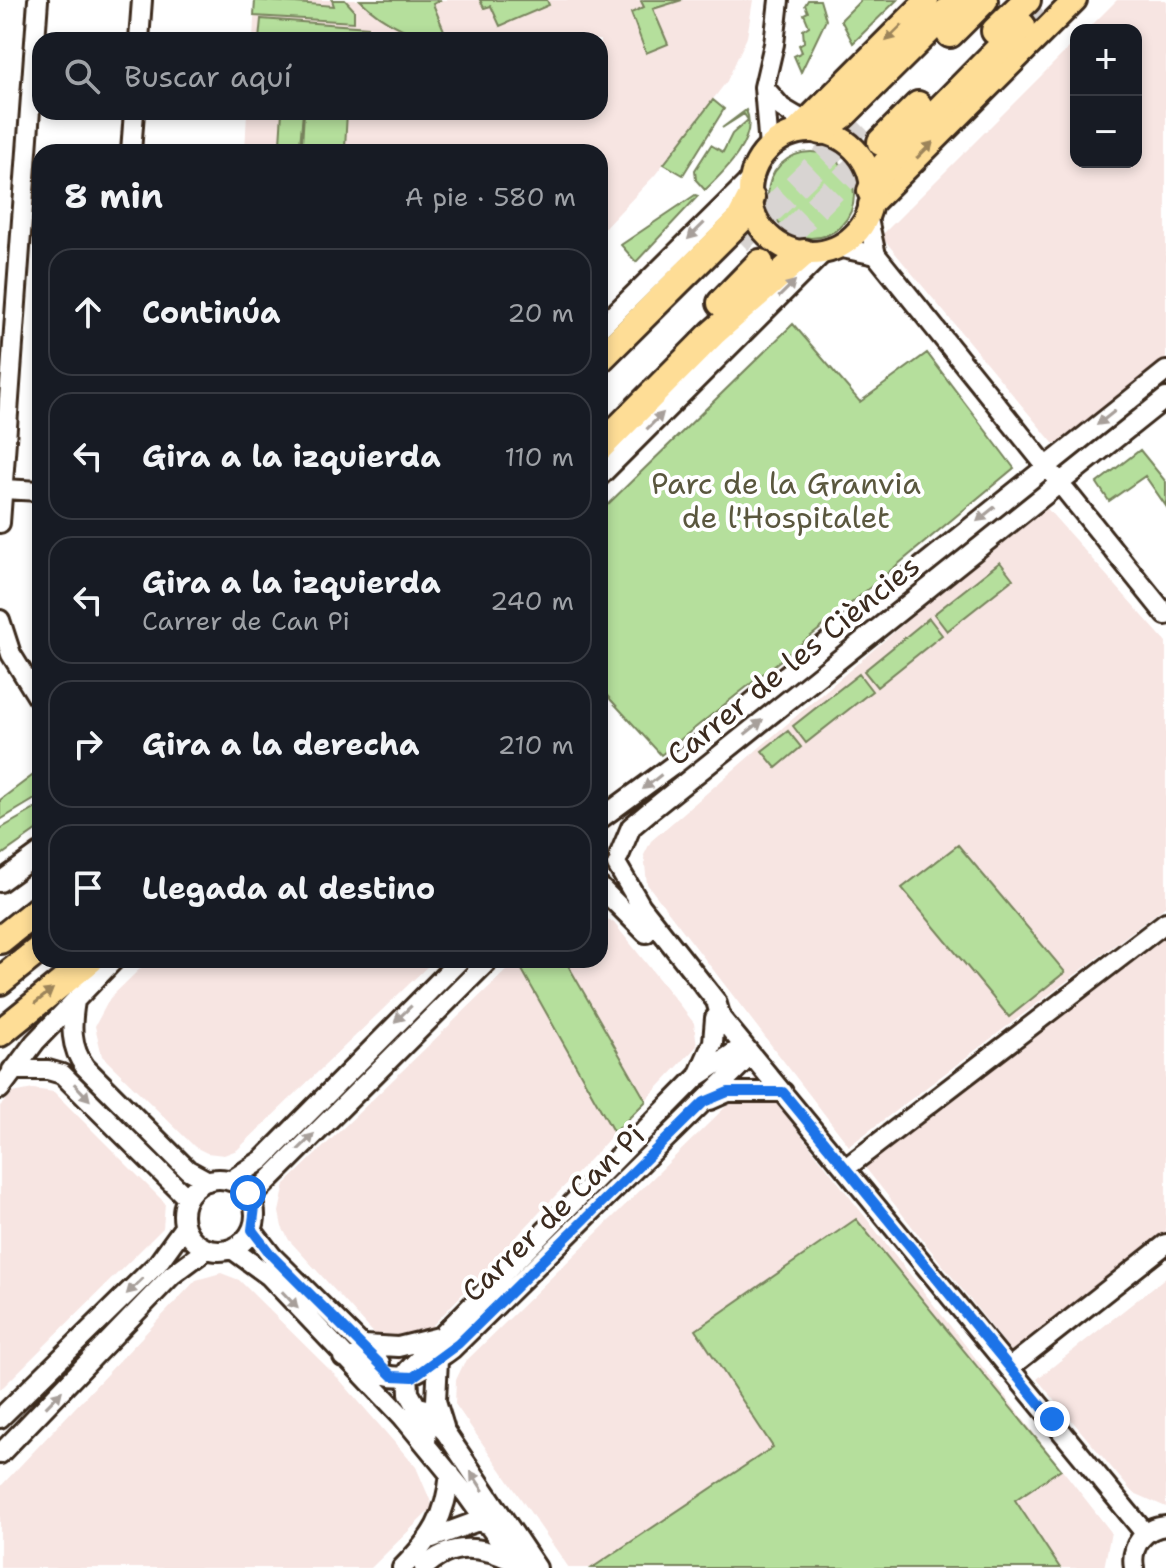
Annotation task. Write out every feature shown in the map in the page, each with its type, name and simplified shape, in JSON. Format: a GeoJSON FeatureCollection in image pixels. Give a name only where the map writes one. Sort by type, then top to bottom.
{"type":"FeatureCollection","features":[{"type":"Feature","properties":{"kind":"highway"},"geometry":{"type":"LineString","coordinates":[[807,128],[843,115],[959,0]]}},
{"type":"Feature","properties":{"kind":"highway"},"geometry":{"type":"LineString","coordinates":[[860,123],[984,0]]}},
{"type":"Feature","properties":{"kind":"highway"},"geometry":{"type":"LineString","coordinates":[[870,204],[888,161],[1024,13]]}},
{"type":"Feature","properties":{"kind":"highway"},"geometry":{"type":"LineString","coordinates":[[881,142],[1024,13]]}},
{"type":"Feature","properties":{"kind":"highway"},"geometry":{"type":"LineString","coordinates":[[608,351],[739,221],[752,188]]}},
{"type":"Feature","properties":{"kind":"highway"},"geometry":{"type":"LineString","coordinates":[[608,370],[739,241]]}},
{"type":"Feature","properties":{"kind":"highway"},"geometry":{"type":"LineString","coordinates":[[608,439],[713,333],[822,251]]}},
{"type":"Feature","properties":{"kind":"highway"},"geometry":{"type":"LineString","coordinates":[[608,417],[760,263]]}},
{"type":"Feature","properties":{"kind":"highway"},"geometry":{"type":"LineString","coordinates":[[0,940],[32,914]]}},
{"type":"Feature","properties":{"kind":"highway"},"geometry":{"type":"LineString","coordinates":[[0,981],[32,955]]}},
{"type":"Feature","properties":{"kind":"highway"},"geometry":{"type":"LineString","coordinates":[[0,1033],[80,968]]}},
{"type":"Feature","properties":{"kind":"main road"},"geometry":{"type":"LineString","coordinates":[[927,0],[807,128],[769,148],[752,188],[753,212],[768,236],[781,246],[822,251],[858,232],[870,204],[1075,0]]}},
{"type":"Feature","properties":{"kind":"main road"},"geometry":{"type":"LineString","coordinates":[[807,128],[839,138],[856,151],[870,204]]}},
{"type":"Feature","properties":{"kind":"street"},"geometry":{"type":"LineString","coordinates":[[36,32],[38,0]]}},
{"type":"Feature","properties":{"kind":"street"},"geometry":{"type":"LineString","coordinates":[[140,32],[142,0]]}},
{"type":"Feature","properties":{"kind":"street"},"geometry":{"type":"LineString","coordinates":[[769,148],[771,132],[764,87],[774,44],[779,0]]}},
{"type":"Feature","properties":{"kind":"street"},"geometry":{"type":"LineString","coordinates":[[0,523],[32,84]]}},
{"type":"Feature","properties":{"kind":"street"},"geometry":{"type":"LineString","coordinates":[[764,87],[782,108],[807,128]]}},
{"type":"Feature","properties":{"kind":"street"},"geometry":{"type":"LineString","coordinates":[[132,144],[133,120]]}},
{"type":"Feature","properties":{"kind":"street"},"geometry":{"type":"LineString","coordinates":[[608,321],[752,188]]}},
{"type":"Feature","properties":{"kind":"street"},"geometry":{"type":"LineString","coordinates":[[870,204],[876,255],[1166,615]]}},
{"type":"Feature","properties":{"kind":"street"},"geometry":{"type":"LineString","coordinates":[[608,468],[822,251],[876,255]]}},
{"type":"Feature","properties":{"kind":"street","name":"Carrer de les Ciències"},"geometry":{"type":"LineString","coordinates":[[608,813],[679,761],[1166,371]]}},
{"type":"Feature","properties":{"kind":"street","name":"Carrer de les Ciències"},"geometry":{"type":"LineString","coordinates":[[608,880],[631,827],[1166,398]]}},
{"type":"Feature","properties":{"kind":"street"},"geometry":{"type":"LineString","coordinates":[[3,489],[32,491]]}},
{"type":"Feature","properties":{"kind":"street"},"geometry":{"type":"LineString","coordinates":[[0,620],[11,654],[32,688]]}},
{"type":"Feature","properties":{"kind":"street"},"geometry":{"type":"LineString","coordinates":[[608,834],[615,841],[618,860],[641,906],[716,1001],[718,1018]]}},
{"type":"Feature","properties":{"kind":"street"},"geometry":{"type":"LineString","coordinates":[[0,882],[32,859]]}},
{"type":"Feature","properties":{"kind":"street"},"geometry":{"type":"LineString","coordinates":[[608,893],[632,914],[847,1167],[1145,1533]]}},
{"type":"Feature","properties":{"kind":"street"},"geometry":{"type":"LineString","coordinates":[[847,1167],[1166,922]]}},
{"type":"Feature","properties":{"kind":"street"},"geometry":{"type":"LineString","coordinates":[[0,1089],[12,1070],[106,968]]}},
{"type":"Feature","properties":{"kind":"street"},"geometry":{"type":"LineString","coordinates":[[75,1001],[72,1036],[76,1054],[85,1067],[188,1170],[208,1181],[230,1181],[262,1160],[452,968]]}},
{"type":"Feature","properties":{"kind":"street"},"geometry":{"type":"LineString","coordinates":[[251,1198],[481,968]]}},
{"type":"Feature","properties":{"kind":"street","name":"Carrer de Can Pi"},"geometry":{"type":"LineString","coordinates":[[697,1077],[713,1042],[718,1018]]}},
{"type":"Feature","properties":{"kind":"street","name":"Carrer de Can Pi"},"geometry":{"type":"LineString","coordinates":[[403,1382],[408,1370],[439,1337],[697,1077],[748,1050]]}},
{"type":"Feature","properties":{"kind":"street","name":"Carrer de Can Pi"},"geometry":{"type":"LineString","coordinates":[[403,1382],[458,1344],[704,1102],[748,1050]]}},
{"type":"Feature","properties":{"kind":"street"},"geometry":{"type":"LineString","coordinates":[[12,1070],[48,1070],[66,1077],[187,1198]]}},
{"type":"Feature","properties":{"kind":"street","name":"Carrer de Can Pi"},"geometry":{"type":"LineString","coordinates":[[704,1102],[728,1092],[783,1092]]}},
{"type":"Feature","properties":{"kind":"street"},"geometry":{"type":"LineString","coordinates":[[208,1181],[187,1198],[182,1214],[184,1227],[198,1244],[207,1249],[232,1249],[242,1243],[252,1230],[256,1216],[251,1198],[230,1181]]}},
{"type":"Feature","properties":{"kind":"street"},"geometry":{"type":"LineString","coordinates":[[0,1418],[158,1263],[184,1227]]}},
{"type":"Feature","properties":{"kind":"street"},"geometry":{"type":"LineString","coordinates":[[252,1230],[272,1256],[403,1382],[446,1433],[525,1565]]}},
{"type":"Feature","properties":{"kind":"street"},"geometry":{"type":"LineString","coordinates":[[1009,1368],[1166,1244]]}},
{"type":"Feature","properties":{"kind":"street"},"geometry":{"type":"LineString","coordinates":[[0,1454],[172,1275],[207,1249]]}},
{"type":"Feature","properties":{"kind":"street"},"geometry":{"type":"LineString","coordinates":[[232,1249],[269,1276],[426,1443],[485,1523],[525,1565]]}},
{"type":"Feature","properties":{"kind":"street"},"geometry":{"type":"LineString","coordinates":[[364,1345],[398,1347],[439,1337]]}},
{"type":"Feature","properties":{"kind":"street"},"geometry":{"type":"LineString","coordinates":[[343,1357],[363,1359],[377,1371],[403,1382],[427,1425],[426,1443]]}},
{"type":"Feature","properties":{"kind":"street"},"geometry":{"type":"LineString","coordinates":[[438,1359],[436,1401],[446,1433]]}},
{"type":"Feature","properties":{"kind":"street"},"geometry":{"type":"LineString","coordinates":[[432,1538],[448,1490],[450,1473]]}},
{"type":"Feature","properties":{"kind":"street"},"geometry":{"type":"LineString","coordinates":[[402,1568],[432,1538],[457,1526],[485,1523]]}},
{"type":"Feature","properties":{"kind":"street"},"geometry":{"type":"LineString","coordinates":[[1134,1568],[1136,1546],[1145,1533],[1166,1526]]}},
{"type":"Feature","properties":{"kind":"street"},"geometry":{"type":"LineString","coordinates":[[424,1568],[445,1553],[469,1548],[485,1549],[525,1565]]}},
{"type":"Feature","properties":{"kind":"shaded area"},"geometry":{"type":"Polygon","coordinates":[[[255,0],[753,0],[747,37],[727,81],[655,175],[608,225],[608,144],[245,144],[247,120],[608,120],[608,32],[253,32],[255,0]]]}},
{"type":"Feature","properties":{"kind":"shaded area"},"geometry":{"type":"Polygon","coordinates":[[[1117,0],[1166,0],[1166,392],[1099,446],[1053,443],[881,236],[1070,47],[1070,168],[1142,168],[1142,24],[1093,24],[1117,0]]]}},
{"type":"Feature","properties":{"kind":"shaded area"},"geometry":{"type":"Polygon","coordinates":[[[1043,504],[1166,642],[1166,906],[849,1146],[647,884],[644,855],[651,841],[1043,504]]]}},
{"type":"Feature","properties":{"kind":"shaded area"},"geometry":{"type":"Polygon","coordinates":[[[608,919],[694,1023],[697,1046],[399,1361],[289,1240],[279,1212],[285,1184],[509,968],[608,968],[608,919]]]}},
{"type":"Feature","properties":{"kind":"shaded area"},"geometry":{"type":"Polygon","coordinates":[[[1166,937],[1166,1244],[1018,1360],[864,1166],[1166,937]]]}},
{"type":"Feature","properties":{"kind":"shaded area"},"geometry":{"type":"Polygon","coordinates":[[[141,968],[426,968],[237,1150],[224,1155],[207,1153],[195,1147],[102,1056],[95,1026],[110,998],[141,968]]]}},
{"type":"Feature","properties":{"kind":"shaded area"},"geometry":{"type":"Polygon","coordinates":[[[756,1077],[1111,1532],[1104,1568],[569,1568],[455,1404],[456,1380],[464,1363],[756,1077]]]}},
{"type":"Feature","properties":{"kind":"shaded area"},"geometry":{"type":"Polygon","coordinates":[[[33,1089],[54,1092],[165,1203],[163,1228],[0,1390],[0,1106],[13,1093],[33,1089]]]}},
{"type":"Feature","properties":{"kind":"shaded area"},"geometry":{"type":"Polygon","coordinates":[[[221,1273],[239,1280],[338,1378],[416,1467],[433,1507],[371,1568],[0,1568],[0,1487],[196,1280],[221,1273]]]}},
{"type":"Feature","properties":{"kind":"shaded area"},"geometry":{"type":"Polygon","coordinates":[[[1166,1277],[1166,1507],[1132,1492],[1037,1379],[1166,1277]]]}},
{"type":"Feature","properties":{"kind":"green space"},"geometry":{"type":"Polygon","coordinates":[[[255,0],[334,6],[332,0],[345,0],[354,10],[354,22],[254,16],[255,0]]]}},
{"type":"Feature","properties":{"kind":"green space"},"geometry":{"type":"Polygon","coordinates":[[[360,0],[441,0],[433,4],[445,32],[411,32],[379,16],[360,0]]]}},
{"type":"Feature","properties":{"kind":"green space"},"geometry":{"type":"Polygon","coordinates":[[[480,0],[547,0],[549,5],[500,26],[491,6],[484,8],[480,0]]]}},
{"type":"Feature","properties":{"kind":"green space"},"geometry":{"type":"Polygon","coordinates":[[[682,0],[653,9],[668,44],[646,53],[631,13],[644,7],[641,1],[682,0]]]}},
{"type":"Feature","properties":{"kind":"green space"},"geometry":{"type":"Polygon","coordinates":[[[808,0],[820,0],[826,20],[801,72],[794,56],[802,52],[799,45],[804,42],[803,30],[809,26],[804,14],[808,12],[805,5],[808,0]]]}},
{"type":"Feature","properties":{"kind":"green space"},"geometry":{"type":"Polygon","coordinates":[[[861,0],[897,0],[853,43],[841,20],[861,0]]]}},
{"type":"Feature","properties":{"kind":"green space"},"geometry":{"type":"Polygon","coordinates":[[[261,19],[368,27],[368,32],[260,32],[261,19]]]}},
{"type":"Feature","properties":{"kind":"green space"},"geometry":{"type":"Polygon","coordinates":[[[713,100],[724,109],[683,175],[664,164],[713,100]]]}},
{"type":"Feature","properties":{"kind":"green space"},"geometry":{"type":"Polygon","coordinates":[[[746,110],[749,121],[744,143],[730,164],[705,190],[696,180],[695,170],[711,145],[723,152],[732,134],[748,120],[744,114],[722,128],[746,110]]]}},
{"type":"Feature","properties":{"kind":"green space"},"geometry":{"type":"Polygon","coordinates":[[[281,120],[302,120],[300,144],[280,143],[281,120]]]}},
{"type":"Feature","properties":{"kind":"green space"},"geometry":{"type":"Polygon","coordinates":[[[304,120],[347,120],[345,144],[302,144],[304,120]]]}},
{"type":"Feature","properties":{"kind":"green space"},"geometry":{"type":"Polygon","coordinates":[[[811,152],[828,155],[842,164],[851,178],[854,195],[851,212],[842,226],[828,235],[811,238],[794,235],[780,226],[771,212],[768,195],[771,178],[780,164],[794,155],[811,152]]]}},
{"type":"Feature","properties":{"kind":"green space"},"geometry":{"type":"Polygon","coordinates":[[[695,195],[698,196],[636,262],[621,245],[695,195]]]}},
{"type":"Feature","properties":{"kind":"green space","name":"Parc de la Granvia de l'Hospitalet"},"geometry":{"type":"Polygon","coordinates":[[[793,324],[860,402],[927,353],[1014,468],[831,620],[661,755],[608,697],[608,504],[793,324]]]}},
{"type":"Feature","properties":{"kind":"green space"},"geometry":{"type":"Polygon","coordinates":[[[1140,450],[1166,482],[1166,506],[1145,476],[1109,501],[1097,483],[1140,450]]]}},
{"type":"Feature","properties":{"kind":"green space"},"geometry":{"type":"Polygon","coordinates":[[[1000,562],[1013,579],[947,631],[934,614],[1000,562]]]}},
{"type":"Feature","properties":{"kind":"green space"},"geometry":{"type":"Polygon","coordinates":[[[929,618],[942,635],[877,687],[864,671],[929,618]]]}},
{"type":"Feature","properties":{"kind":"green space"},"geometry":{"type":"Polygon","coordinates":[[[859,674],[872,691],[806,743],[793,726],[859,674]]]}},
{"type":"Feature","properties":{"kind":"green space"},"geometry":{"type":"Polygon","coordinates":[[[788,731],[801,747],[776,768],[762,751],[788,731]]]}},
{"type":"Feature","properties":{"kind":"green space"},"geometry":{"type":"Polygon","coordinates":[[[32,776],[32,801],[0,820],[0,800],[32,776]]]}},
{"type":"Feature","properties":{"kind":"green space"},"geometry":{"type":"Polygon","coordinates":[[[32,811],[32,834],[0,856],[0,829],[32,811]]]}},
{"type":"Feature","properties":{"kind":"green space"},"geometry":{"type":"Polygon","coordinates":[[[958,845],[1065,972],[1009,1017],[902,888],[958,845]]]}},
{"type":"Feature","properties":{"kind":"green space"},"geometry":{"type":"Polygon","coordinates":[[[521,968],[570,968],[646,1101],[614,1133],[521,968]]]}},
{"type":"Feature","properties":{"kind":"green space"},"geometry":{"type":"Polygon","coordinates":[[[856,1219],[1061,1469],[1015,1500],[1060,1568],[592,1568],[773,1447],[696,1330],[856,1219]]]}},
{"type":"Feature","properties":{"kind":"tunnel"},"geometry":{"type":"LineString","coordinates":[[1022,26],[1049,0]]}},
{"type":"Feature","properties":{"kind":"tunnel"},"geometry":{"type":"LineString","coordinates":[[739,241],[860,123]]}},
{"type":"Feature","properties":{"kind":"tunnel"},"geometry":{"type":"LineString","coordinates":[[760,263],[881,142]]}},
{"type":"Feature","properties":{"kind":"route"},"geometry":{"type":"LineString","coordinates":[[248,1193],[256,1216],[252,1230],[272,1256],[392,1376],[413,1377],[458,1344],[704,1102],[728,1092],[783,1092],[1052,1419]]}}]}
